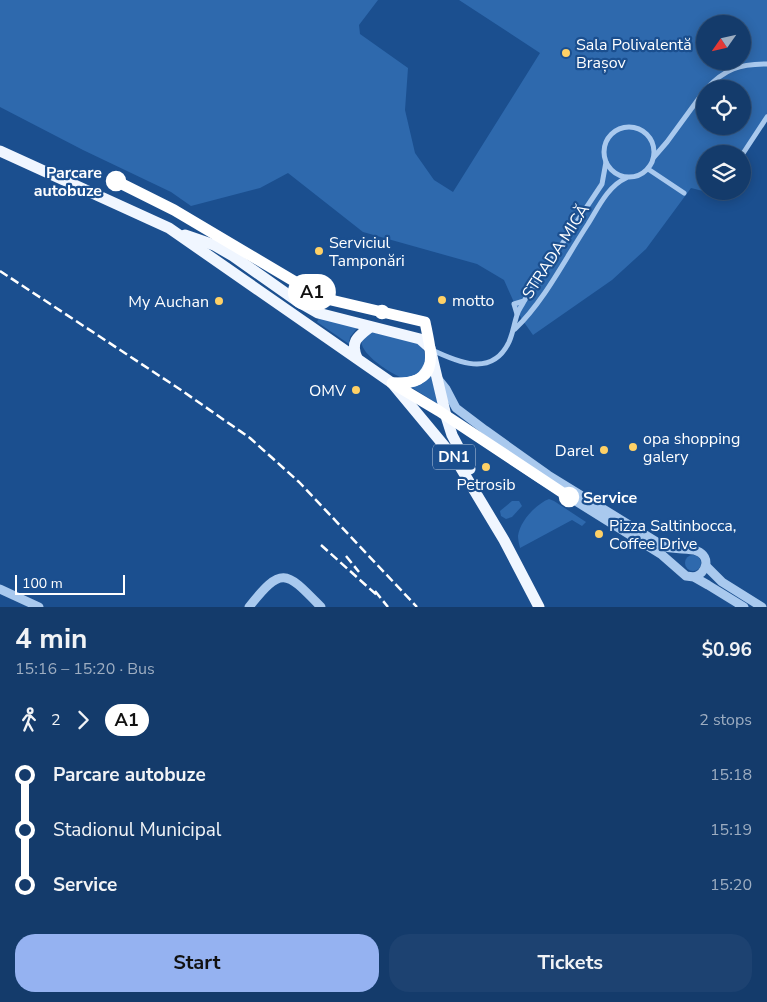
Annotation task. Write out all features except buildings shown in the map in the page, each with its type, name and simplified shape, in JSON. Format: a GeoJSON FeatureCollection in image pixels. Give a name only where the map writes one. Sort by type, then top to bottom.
{"type":"FeatureCollection","features":[{"type":"Feature","properties":{"kind":"main road","name":"DN1"},"geometry":{"type":"LineString","coordinates":[[0,151],[169,228],[214,245],[233,256],[307,308],[330,317],[420,339],[431,353],[452,435],[501,528],[504,540]]}},
{"type":"Feature","properties":{"kind":"main road","name":"DN1"},"geometry":{"type":"LineString","coordinates":[[169,228],[392,383],[456,460],[504,540],[539,607]]}},
{"type":"Feature","properties":{"kind":"main road"},"geometry":{"type":"LineString","coordinates":[[357,358],[354,350],[355,341],[370,327]]}},
{"type":"Feature","properties":{"kind":"main road"},"geometry":{"type":"LineString","coordinates":[[392,383],[405,383],[417,380],[427,371],[431,353]]}},
{"type":"Feature","properties":{"kind":"street"},"geometry":{"type":"LineString","coordinates":[[714,80],[729,70],[755,64],[767,64]]}},
{"type":"Feature","properties":{"kind":"street"},"geometry":{"type":"LineString","coordinates":[[684,193],[648,169],[696,102]]}},
{"type":"Feature","properties":{"kind":"street"},"geometry":{"type":"LineString","coordinates":[[749,145],[767,117]]}},
{"type":"Feature","properties":{"kind":"street","name":"STRADA MICĂ"},"geometry":{"type":"LineString","coordinates":[[515,329],[517,314],[524,301],[602,184],[605,177],[606,162],[604,155],[608,139],[621,128],[638,128],[646,133],[654,146]]}},
{"type":"Feature","properties":{"kind":"street"},"geometry":{"type":"LineString","coordinates":[[654,158],[654,146],[667,142]]}},
{"type":"Feature","properties":{"kind":"street"},"geometry":{"type":"LineString","coordinates":[[606,162],[619,176],[626,178]]}},
{"type":"Feature","properties":{"kind":"street","name":"STRADA MICĂ"},"geometry":{"type":"LineString","coordinates":[[515,329],[543,295],[606,196],[618,181],[635,177],[648,169]]}},
{"type":"Feature","properties":{"kind":"street","name":"STRADA MICĂ"},"geometry":{"type":"LineString","coordinates":[[517,314],[514,304],[524,301]]}},
{"type":"Feature","properties":{"kind":"street"},"geometry":{"type":"LineString","coordinates":[[431,353],[469,364],[488,362],[504,351],[515,329]]}},
{"type":"Feature","properties":{"kind":"street"},"geometry":{"type":"LineString","coordinates":[[436,378],[446,389],[460,412],[548,475],[665,547],[675,550],[700,552],[705,558],[706,566],[702,574],[694,577]]}},
{"type":"Feature","properties":{"kind":"street"},"geometry":{"type":"LineString","coordinates":[[392,383],[662,555],[686,576],[694,577],[744,607]]}},
{"type":"Feature","properties":{"kind":"street"},"geometry":{"type":"LineString","coordinates":[[681,570],[680,559],[688,551]]}},
{"type":"Feature","properties":{"kind":"street"},"geometry":{"type":"LineString","coordinates":[[706,566],[722,582],[762,607]]}},
{"type":"Feature","properties":{"kind":"street"},"geometry":{"type":"LineString","coordinates":[[249,607],[264,587],[275,578],[282,577],[298,584],[321,607]]}},
{"type":"Feature","properties":{"kind":"street"},"geometry":{"type":"LineString","coordinates":[[0,589],[39,607]]}},
{"type":"Feature","properties":{"kind":"shaded area"},"geometry":{"type":"Polygon","coordinates":[[[0,0],[378,0],[359,25],[360,34],[408,68],[405,110],[415,153],[434,180],[453,192],[540,53],[459,0],[767,0],[767,118],[748,145],[696,145],[696,189],[691,188],[646,249],[612,280],[533,335],[521,318],[504,280],[477,264],[363,232],[288,173],[260,188],[191,206],[171,192],[83,150],[0,107],[0,0]]]}},
{"type":"Feature","properties":{"kind":"shaded area"},"geometry":{"type":"Polygon","coordinates":[[[319,318],[358,327],[350,337],[349,344],[317,322],[319,318]]]}},
{"type":"Feature","properties":{"kind":"shaded area"},"geometry":{"type":"Polygon","coordinates":[[[372,332],[418,343],[424,351],[426,361],[417,376],[406,379],[400,377],[381,366],[372,358],[365,351],[362,343],[363,337],[372,332]]]}},
{"type":"Feature","properties":{"kind":"shaded area"},"geometry":{"type":"Polygon","coordinates":[[[430,371],[438,404],[411,387],[430,371]]]}},
{"type":"Feature","properties":{"kind":"shaded area"},"geometry":{"type":"Polygon","coordinates":[[[549,499],[586,522],[582,526],[572,520],[520,548],[519,530],[525,519],[534,509],[549,499]]]}},
{"type":"Feature","properties":{"kind":"shaded area"},"geometry":{"type":"Polygon","coordinates":[[[512,501],[519,501],[522,506],[512,517],[506,519],[501,516],[500,511],[512,501]]]}},
{"type":"Feature","properties":{"kind":"shaded area"},"geometry":{"type":"Polygon","coordinates":[[[690,555],[696,555],[701,560],[699,569],[690,571],[685,566],[685,560],[690,555]]]}},
{"type":"Feature","properties":{"kind":"railway"},"geometry":{"type":"LineString","coordinates":[[0,271],[181,390],[250,438],[299,482],[417,607]]}},
{"type":"Feature","properties":{"kind":"railway"},"geometry":{"type":"LineString","coordinates":[[321,545],[379,597]]}},
{"type":"Feature","properties":{"kind":"railway"},"geometry":{"type":"LineString","coordinates":[[346,556],[359,572]]}},
{"type":"Feature","properties":{"kind":"railway"},"geometry":{"type":"LineString","coordinates":[[375,591],[388,607]]}},
{"type":"Feature","properties":{"kind":"bus line","name":"A1"},"geometry":{"type":"LineString","coordinates":[[116,181],[174,210],[314,293],[331,300],[425,322],[432,357],[427,371],[412,382],[392,383],[439,411],[569,497]]}},
{"type":"Feature","properties":{"kind":"place","name":"Sala Polivalentă Brașov"},"geometry":{"type":"Point","coordinates":[566,53]}},
{"type":"Feature","properties":{"kind":"place","name":"Parcare autobuze"},"geometry":{"type":"Point","coordinates":[116,181]}},
{"type":"Feature","properties":{"kind":"place","name":"Serviciul Tamponări"},"geometry":{"type":"Point","coordinates":[319,251]}},
{"type":"Feature","properties":{"kind":"place","name":"motto"},"geometry":{"type":"Point","coordinates":[442,300]}},
{"type":"Feature","properties":{"kind":"place","name":"My Auchan"},"geometry":{"type":"Point","coordinates":[219,301]}},
{"type":"Feature","properties":{"kind":"place","name":"OMV"},"geometry":{"type":"Point","coordinates":[356,390]}},
{"type":"Feature","properties":{"kind":"place","name":"opa shopping galery"},"geometry":{"type":"Point","coordinates":[633,447]}},
{"type":"Feature","properties":{"kind":"place","name":"Darel"},"geometry":{"type":"Point","coordinates":[604,450]}},
{"type":"Feature","properties":{"kind":"place","name":"Petrosib"},"geometry":{"type":"Point","coordinates":[486,467]}},
{"type":"Feature","properties":{"kind":"place","name":"Service"},"geometry":{"type":"Point","coordinates":[569,497]}},
{"type":"Feature","properties":{"kind":"place","name":"Pizza Saltinbocca, Coffee Drive"},"geometry":{"type":"Point","coordinates":[599,534]}}]}
